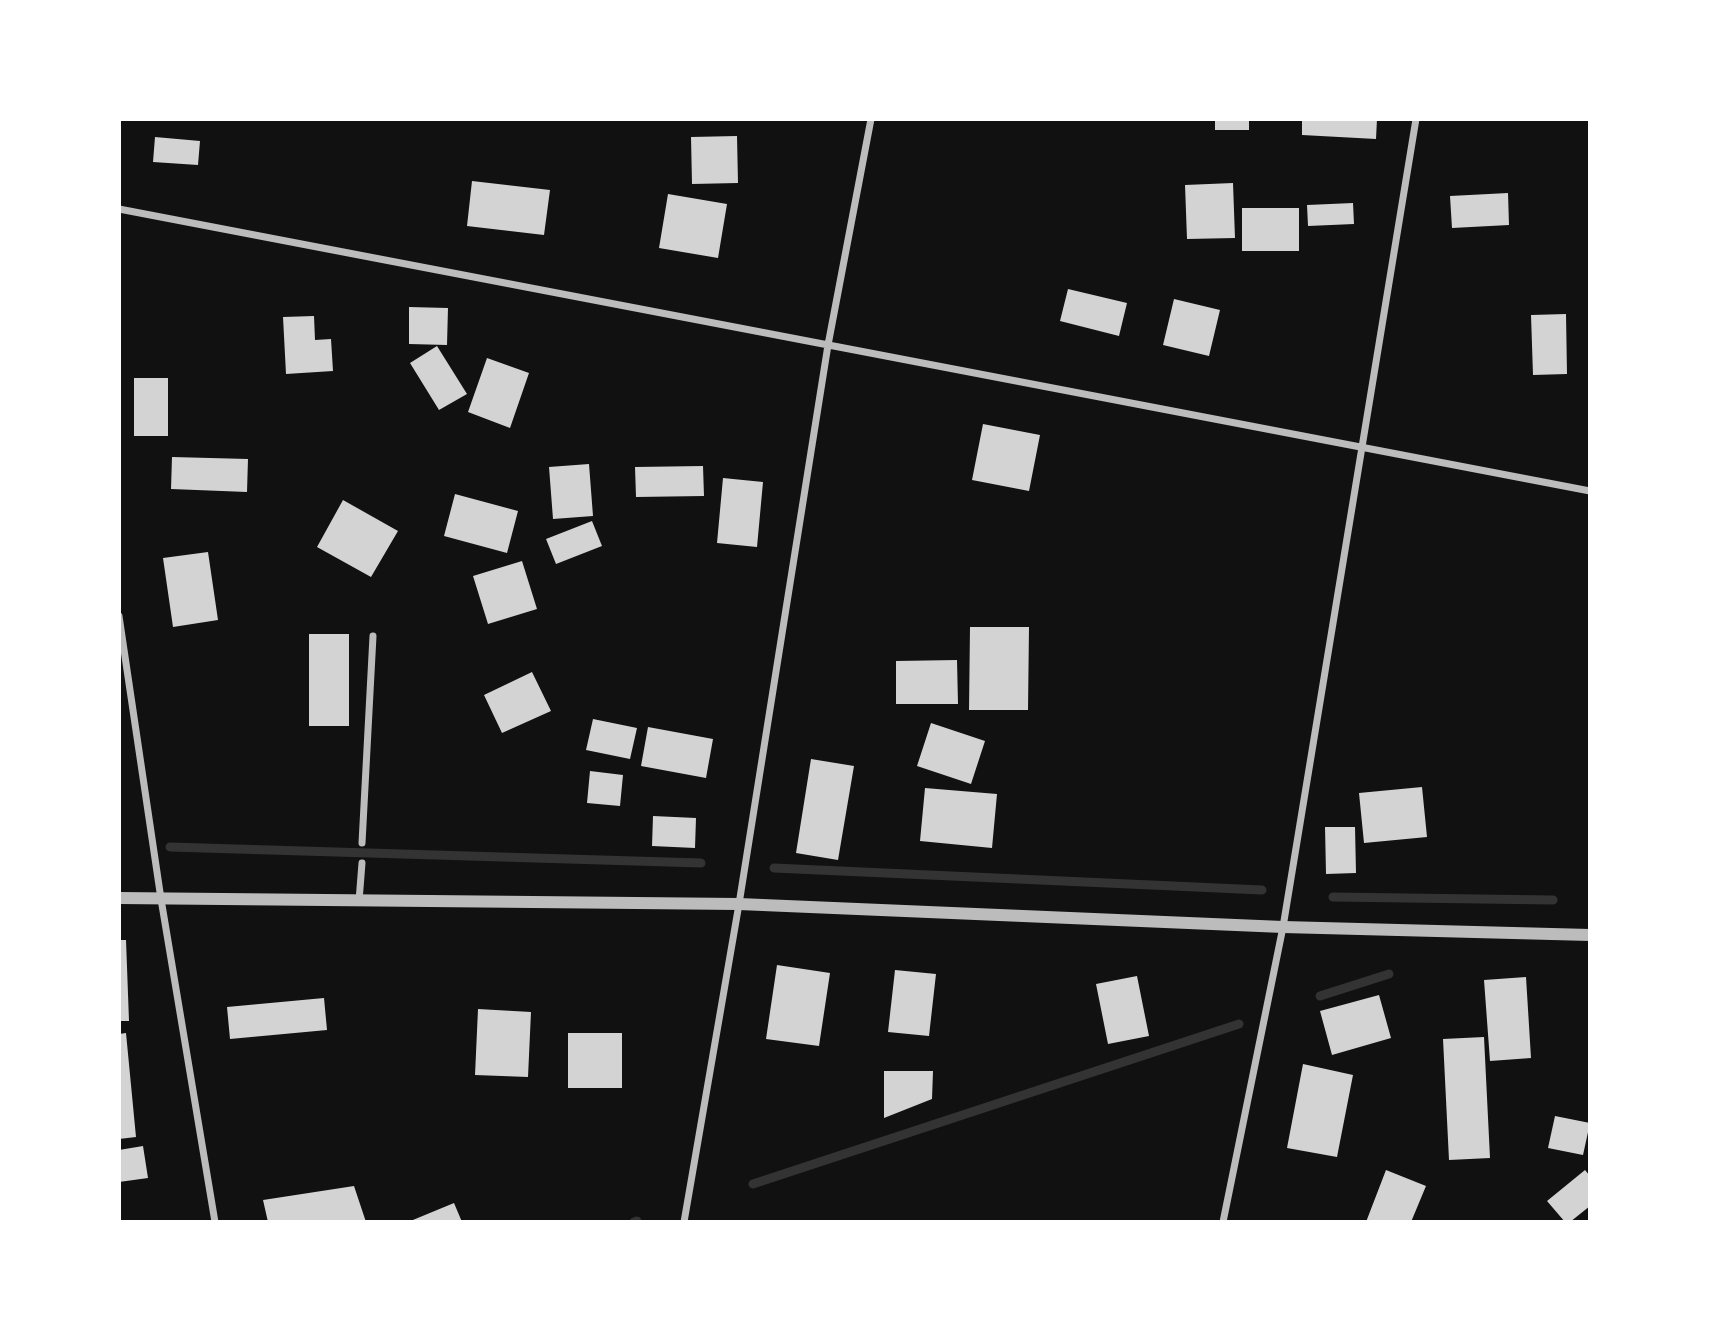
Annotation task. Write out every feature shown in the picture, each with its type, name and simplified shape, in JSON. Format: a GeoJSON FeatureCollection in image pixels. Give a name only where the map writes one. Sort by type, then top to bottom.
{"type":"FeatureCollection","features":[{"type":"Feature","properties":{"kind":"street"},"geometry":{"type":"LineString","coordinates":[[684,1222],[739,904],[828,345],[871,119]]}},
{"type":"Feature","properties":{"kind":"street"},"geometry":{"type":"LineString","coordinates":[[1223,1222],[1283,927],[1416,119]]}},
{"type":"Feature","properties":{"kind":"street"},"geometry":{"type":"LineString","coordinates":[[119,209],[1590,491]]}},
{"type":"Feature","properties":{"kind":"street"},"geometry":{"type":"LineString","coordinates":[[119,616],[160,899],[215,1222]]}},
{"type":"Feature","properties":{"kind":"street"},"geometry":{"type":"LineString","coordinates":[[362,844],[373,636]]}},
{"type":"Feature","properties":{"kind":"street"},"geometry":{"type":"LineString","coordinates":[[359,901],[362,863]]}},
{"type":"Feature","properties":{"kind":"street"},"geometry":{"type":"LineString","coordinates":[[119,898],[739,904],[1283,927],[1590,935]]}},
{"type":"Feature","properties":{"kind":"building"},"geometry":{"type":"Polygon","coordinates":[[[1215,119],[1249,119],[1249,130],[1215,130],[1215,119]]]}},
{"type":"Feature","properties":{"kind":"building"},"geometry":{"type":"Polygon","coordinates":[[[1302,119],[1377,119],[1376,139],[1302,135],[1302,119]]]}},
{"type":"Feature","properties":{"kind":"building"},"geometry":{"type":"Polygon","coordinates":[[[737,136],[738,183],[692,184],[691,137],[737,136]]]}},
{"type":"Feature","properties":{"kind":"building"},"geometry":{"type":"Polygon","coordinates":[[[155,137],[200,141],[198,165],[153,162],[155,137]]]}},
{"type":"Feature","properties":{"kind":"building"},"geometry":{"type":"Polygon","coordinates":[[[472,181],[550,190],[544,235],[467,226],[472,181]]]}},
{"type":"Feature","properties":{"kind":"building"},"geometry":{"type":"Polygon","coordinates":[[[1233,183],[1235,238],[1187,239],[1185,185],[1233,183]]]}},
{"type":"Feature","properties":{"kind":"building"},"geometry":{"type":"Polygon","coordinates":[[[1508,193],[1509,225],[1452,228],[1450,196],[1508,193]]]}},
{"type":"Feature","properties":{"kind":"building"},"geometry":{"type":"Polygon","coordinates":[[[668,194],[727,204],[718,258],[659,248],[668,194]]]}},
{"type":"Feature","properties":{"kind":"building"},"geometry":{"type":"Polygon","coordinates":[[[1353,203],[1354,224],[1308,226],[1307,205],[1353,203]]]}},
{"type":"Feature","properties":{"kind":"building"},"geometry":{"type":"Polygon","coordinates":[[[1242,208],[1299,208],[1299,251],[1242,251],[1242,208]]]}},
{"type":"Feature","properties":{"kind":"building"},"geometry":{"type":"Polygon","coordinates":[[[1068,289],[1127,303],[1119,336],[1060,321],[1068,289]]]}},
{"type":"Feature","properties":{"kind":"building"},"geometry":{"type":"Polygon","coordinates":[[[1174,299],[1220,310],[1209,356],[1163,345],[1174,299]]]}},
{"type":"Feature","properties":{"kind":"building"},"geometry":{"type":"Polygon","coordinates":[[[409,307],[448,308],[447,345],[409,344],[409,307]]]}},
{"type":"Feature","properties":{"kind":"building"},"geometry":{"type":"Polygon","coordinates":[[[1566,314],[1567,374],[1533,375],[1531,315],[1566,314]]]}},
{"type":"Feature","properties":{"kind":"building"},"geometry":{"type":"Polygon","coordinates":[[[314,316],[315,340],[331,339],[333,371],[286,374],[283,317],[314,316]]]}},
{"type":"Feature","properties":{"kind":"building"},"geometry":{"type":"Polygon","coordinates":[[[437,346],[467,394],[439,410],[410,363],[437,346]]]}},
{"type":"Feature","properties":{"kind":"building"},"geometry":{"type":"Polygon","coordinates":[[[487,358],[529,373],[510,428],[468,412],[487,358]]]}},
{"type":"Feature","properties":{"kind":"building"},"geometry":{"type":"Polygon","coordinates":[[[134,378],[168,378],[168,436],[134,436],[134,378]]]}},
{"type":"Feature","properties":{"kind":"building"},"geometry":{"type":"Polygon","coordinates":[[[983,424],[1040,435],[1029,491],[972,480],[983,424]]]}},
{"type":"Feature","properties":{"kind":"building"},"geometry":{"type":"Polygon","coordinates":[[[172,457],[248,459],[247,492],[171,489],[172,457]]]}},
{"type":"Feature","properties":{"kind":"building"},"geometry":{"type":"Polygon","coordinates":[[[589,464],[593,516],[553,519],[549,467],[589,464]]]}},
{"type":"Feature","properties":{"kind":"building"},"geometry":{"type":"Polygon","coordinates":[[[703,466],[704,496],[636,497],[635,467],[703,466]]]}},
{"type":"Feature","properties":{"kind":"building"},"geometry":{"type":"Polygon","coordinates":[[[723,478],[763,482],[757,547],[717,543],[723,478]]]}},
{"type":"Feature","properties":{"kind":"building"},"geometry":{"type":"Polygon","coordinates":[[[455,494],[518,511],[507,553],[444,536],[455,494]]]}},
{"type":"Feature","properties":{"kind":"building"},"geometry":{"type":"Polygon","coordinates":[[[343,500],[398,531],[371,577],[317,547],[343,500]]]}},
{"type":"Feature","properties":{"kind":"building"},"geometry":{"type":"Polygon","coordinates":[[[592,521],[602,546],[556,564],[546,539],[592,521]]]}},
{"type":"Feature","properties":{"kind":"building"},"geometry":{"type":"Polygon","coordinates":[[[208,552],[218,620],[173,627],[163,558],[208,552]]]}},
{"type":"Feature","properties":{"kind":"building"},"geometry":{"type":"Polygon","coordinates":[[[522,561],[537,609],[488,624],[473,576],[522,561]]]}},
{"type":"Feature","properties":{"kind":"building"},"geometry":{"type":"Polygon","coordinates":[[[970,627],[1029,627],[1028,710],[969,710],[970,627]]]}},
{"type":"Feature","properties":{"kind":"building"},"geometry":{"type":"Polygon","coordinates":[[[309,634],[349,634],[349,726],[309,726],[309,634]]]}},
{"type":"Feature","properties":{"kind":"building"},"geometry":{"type":"Polygon","coordinates":[[[957,660],[958,704],[896,704],[896,661],[957,660]]]}},
{"type":"Feature","properties":{"kind":"building"},"geometry":{"type":"Polygon","coordinates":[[[532,672],[551,711],[502,733],[484,695],[532,672]]]}},
{"type":"Feature","properties":{"kind":"building"},"geometry":{"type":"Polygon","coordinates":[[[593,719],[637,728],[630,759],[586,750],[593,719]]]}},
{"type":"Feature","properties":{"kind":"building"},"geometry":{"type":"Polygon","coordinates":[[[931,723],[985,741],[971,784],[917,766],[931,723]]]}},
{"type":"Feature","properties":{"kind":"building"},"geometry":{"type":"Polygon","coordinates":[[[648,727],[713,739],[706,778],[641,766],[648,727]]]}},
{"type":"Feature","properties":{"kind":"building"},"geometry":{"type":"Polygon","coordinates":[[[811,759],[854,766],[838,860],[796,853],[811,759]]]}},
{"type":"Feature","properties":{"kind":"building"},"geometry":{"type":"Polygon","coordinates":[[[590,771],[623,775],[620,806],[587,803],[590,771]]]}},
{"type":"Feature","properties":{"kind":"building"},"geometry":{"type":"Polygon","coordinates":[[[1422,787],[1427,837],[1364,843],[1359,793],[1422,787]]]}},
{"type":"Feature","properties":{"kind":"building"},"geometry":{"type":"Polygon","coordinates":[[[925,788],[997,794],[992,848],[920,841],[925,788]]]}},
{"type":"Feature","properties":{"kind":"building"},"geometry":{"type":"Polygon","coordinates":[[[653,816],[696,818],[695,848],[652,846],[653,816]]]}},
{"type":"Feature","properties":{"kind":"building"},"geometry":{"type":"Polygon","coordinates":[[[1325,827],[1355,827],[1356,873],[1326,874],[1325,827]]]}},
{"type":"Feature","properties":{"kind":"building"},"geometry":{"type":"Polygon","coordinates":[[[119,940],[126,940],[129,1021],[119,1021],[119,940]]]}},
{"type":"Feature","properties":{"kind":"building"},"geometry":{"type":"Polygon","coordinates":[[[777,965],[830,973],[819,1046],[766,1039],[777,965]]]}},
{"type":"Feature","properties":{"kind":"building"},"geometry":{"type":"Polygon","coordinates":[[[895,970],[936,974],[929,1036],[888,1032],[895,970]]]}},
{"type":"Feature","properties":{"kind":"building"},"geometry":{"type":"Polygon","coordinates":[[[1137,976],[1149,1036],[1108,1044],[1096,984],[1137,976]]]}},
{"type":"Feature","properties":{"kind":"building"},"geometry":{"type":"Polygon","coordinates":[[[1526,977],[1531,1058],[1490,1061],[1484,980],[1526,977]]]}},
{"type":"Feature","properties":{"kind":"building"},"geometry":{"type":"Polygon","coordinates":[[[1379,995],[1391,1038],[1332,1055],[1320,1011],[1379,995]]]}},
{"type":"Feature","properties":{"kind":"building"},"geometry":{"type":"Polygon","coordinates":[[[324,998],[327,1030],[230,1039],[227,1007],[324,998]]]}},
{"type":"Feature","properties":{"kind":"building"},"geometry":{"type":"Polygon","coordinates":[[[478,1009],[531,1012],[528,1077],[475,1075],[478,1009]]]}},
{"type":"Feature","properties":{"kind":"building"},"geometry":{"type":"Polygon","coordinates":[[[126,1033],[136,1137],[119,1139],[119,1034],[126,1033]]]}},
{"type":"Feature","properties":{"kind":"building"},"geometry":{"type":"Polygon","coordinates":[[[568,1033],[622,1033],[622,1088],[568,1088],[568,1033]]]}},
{"type":"Feature","properties":{"kind":"building"},"geometry":{"type":"Polygon","coordinates":[[[1484,1037],[1490,1158],[1449,1160],[1443,1039],[1484,1037]]]}},
{"type":"Feature","properties":{"kind":"building"},"geometry":{"type":"Polygon","coordinates":[[[1303,1064],[1353,1075],[1337,1157],[1287,1148],[1303,1064]]]}},
{"type":"Feature","properties":{"kind":"building"},"geometry":{"type":"Polygon","coordinates":[[[884,1071],[933,1071],[932,1099],[884,1118],[884,1071]]]}},
{"type":"Feature","properties":{"kind":"building"},"geometry":{"type":"Polygon","coordinates":[[[1555,1116],[1590,1123],[1583,1155],[1548,1148],[1555,1116]]]}},
{"type":"Feature","properties":{"kind":"building"},"geometry":{"type":"Polygon","coordinates":[[[143,1146],[148,1178],[119,1182],[119,1150],[143,1146]]]}},
{"type":"Feature","properties":{"kind":"building"},"geometry":{"type":"Polygon","coordinates":[[[1386,1170],[1426,1186],[1411,1222],[1366,1222],[1386,1170]]]}},
{"type":"Feature","properties":{"kind":"building"},"geometry":{"type":"Polygon","coordinates":[[[1585,1170],[1590,1176],[1590,1206],[1570,1222],[1565,1222],[1547,1201],[1585,1170]]]}},
{"type":"Feature","properties":{"kind":"building"},"geometry":{"type":"Polygon","coordinates":[[[354,1186],[366,1222],[268,1222],[263,1200],[354,1186]]]}},
{"type":"Feature","properties":{"kind":"building"},"geometry":{"type":"Polygon","coordinates":[[[454,1203],[462,1222],[408,1222],[454,1203]]]}},
{"type":"Feature","properties":{"kind":"waterway"},"geometry":{"type":"LineString","coordinates":[[170,847],[701,863]]}},
{"type":"Feature","properties":{"kind":"waterway"},"geometry":{"type":"LineString","coordinates":[[774,868],[1262,890]]}},
{"type":"Feature","properties":{"kind":"waterway"},"geometry":{"type":"LineString","coordinates":[[1333,897],[1553,900]]}},
{"type":"Feature","properties":{"kind":"waterway"},"geometry":{"type":"LineString","coordinates":[[1320,996],[1389,974]]}},
{"type":"Feature","properties":{"kind":"waterway"},"geometry":{"type":"LineString","coordinates":[[753,1184],[1239,1024]]}}]}
